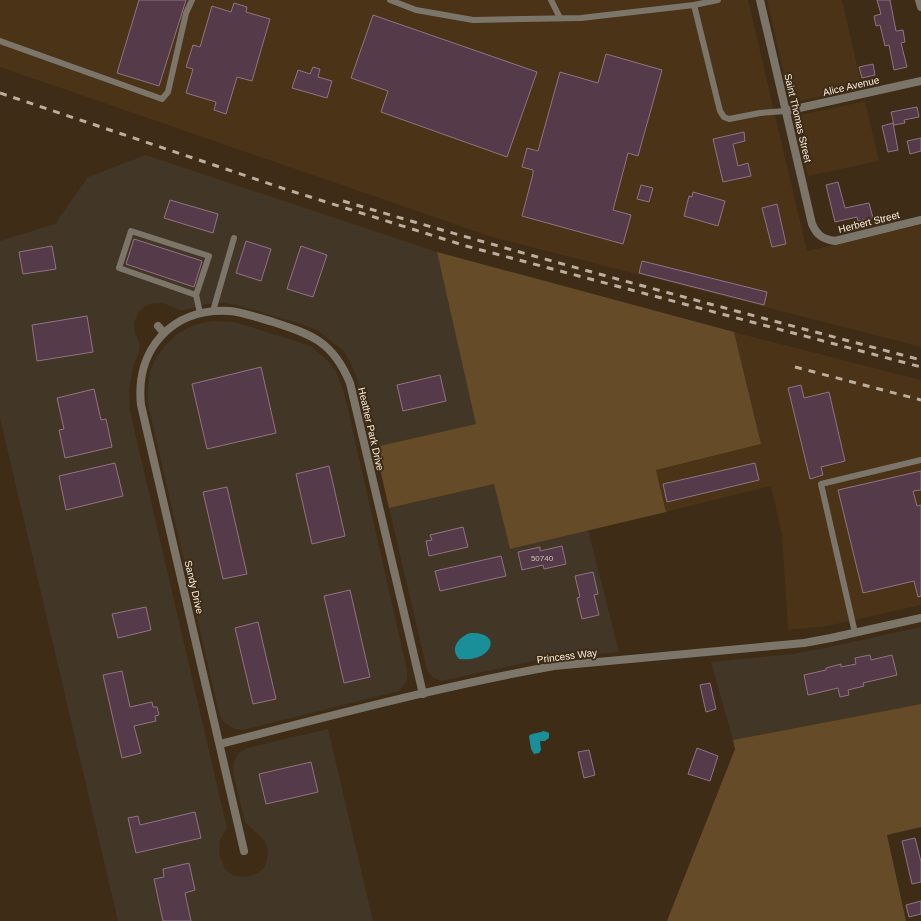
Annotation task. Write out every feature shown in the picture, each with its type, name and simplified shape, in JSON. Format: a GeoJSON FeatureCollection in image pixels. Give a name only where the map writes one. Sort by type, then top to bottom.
{"type":"FeatureCollection","features":[{"type":"Feature","properties":{"kind":"street","name":"Saint Thomas Street"},"geometry":{"type":"LineString","coordinates":[[760,0],[812,224],[816,232],[821,237]]}},
{"type":"Feature","properties":{"kind":"street"},"geometry":{"type":"LineString","coordinates":[[919,0],[921,7]]}},
{"type":"Feature","properties":{"kind":"street","name":"Alice Avenue"},"geometry":{"type":"LineString","coordinates":[[786,111],[921,81]]}},
{"type":"Feature","properties":{"kind":"street","name":"Herbert Street"},"geometry":{"type":"LineString","coordinates":[[821,237],[835,241],[921,220]]}},
{"type":"Feature","properties":{"kind":"street","name":"Heather Park Drive"},"geometry":{"type":"LineString","coordinates":[[164,333],[176,323],[189,316],[213,311],[230,311],[305,333],[319,340],[328,348],[344,369],[350,383],[423,694]]}},
{"type":"Feature","properties":{"kind":"street"},"geometry":{"type":"LineString","coordinates":[[158,326],[164,333]]}},
{"type":"Feature","properties":{"kind":"street","name":"Sandy Drive"},"geometry":{"type":"LineString","coordinates":[[164,333],[153,346],[143,370],[140,391],[141,405],[244,851]]}},
{"type":"Feature","properties":{"kind":"street","name":"Princess Way"},"geometry":{"type":"LineString","coordinates":[[220,744],[423,694],[554,666],[804,642],[855,633],[921,618]]}},
{"type":"Feature","properties":{"kind":"lane"},"geometry":{"type":"LineString","coordinates":[[0,42],[162,99],[168,92],[186,12],[192,0]]}},
{"type":"Feature","properties":{"kind":"lane"},"geometry":{"type":"LineString","coordinates":[[390,0],[416,10],[474,20],[581,18],[694,5],[718,0]]}},
{"type":"Feature","properties":{"kind":"lane"},"geometry":{"type":"LineString","coordinates":[[551,0],[560,18]]}},
{"type":"Feature","properties":{"kind":"lane"},"geometry":{"type":"LineString","coordinates":[[694,5],[720,111],[724,117],[729,119],[760,113],[786,111]]}},
{"type":"Feature","properties":{"kind":"lane"},"geometry":{"type":"LineString","coordinates":[[196,294],[119,268],[131,231],[209,256],[196,294],[200,313]]}},
{"type":"Feature","properties":{"kind":"lane"},"geometry":{"type":"LineString","coordinates":[[213,311],[234,238]]}},
{"type":"Feature","properties":{"kind":"lane"},"geometry":{"type":"LineString","coordinates":[[855,633],[821,484],[921,460]]}},
{"type":"Feature","properties":{"kind":"shaded area"},"geometry":{"type":"Polygon","coordinates":[[[0,0],[748,0],[807,251],[921,225],[921,347],[492,237],[0,67],[0,0]]]}},
{"type":"Feature","properties":{"kind":"shaded area"},"geometry":{"type":"Polygon","coordinates":[[[767,0],[842,0],[862,87],[796,102],[790,100],[767,0]]]}},
{"type":"Feature","properties":{"kind":"shaded area"},"geometry":{"type":"Polygon","coordinates":[[[865,101],[879,161],[808,176],[796,122],[800,115],[865,101]]]}},
{"type":"Feature","properties":{"kind":"shaded area"},"geometry":{"type":"Polygon","coordinates":[[[146,155],[437,252],[477,424],[375,447],[358,381],[351,364],[344,351],[317,330],[237,305],[223,303],[206,304],[180,310],[163,303],[154,303],[145,306],[138,313],[134,323],[135,333],[140,345],[133,367],[129,391],[130,411],[227,828],[220,840],[219,853],[225,869],[234,876],[247,877],[254,875],[262,870],[266,864],[268,851],[265,841],[245,822],[233,772],[234,761],[238,754],[247,748],[328,729],[373,921],[118,921],[0,418],[0,241],[55,224],[88,177],[146,155]]]}},
{"type":"Feature","properties":{"kind":"shaded area"},"geometry":{"type":"Polygon","coordinates":[[[437,252],[734,332],[761,444],[656,470],[666,512],[510,549],[494,484],[389,508],[375,447],[476,424],[437,252]]]}},
{"type":"Feature","properties":{"kind":"shaded area"},"geometry":{"type":"Polygon","coordinates":[[[214,321],[235,322],[311,346],[329,362],[336,372],[344,392],[407,670],[407,680],[399,691],[243,730],[236,729],[222,720],[219,713],[148,404],[150,372],[156,358],[164,347],[176,335],[187,328],[201,323],[214,321]]]}},
{"type":"Feature","properties":{"kind":"shaded area"},"geometry":{"type":"Polygon","coordinates":[[[734,332],[921,380],[921,605],[828,626],[788,630],[782,535],[771,486],[666,512],[656,470],[761,444],[734,332]]]}},
{"type":"Feature","properties":{"kind":"shaded area"},"geometry":{"type":"Polygon","coordinates":[[[494,484],[510,549],[588,530],[619,652],[533,661],[441,681],[432,677],[427,670],[389,508],[494,484]]]}},
{"type":"Feature","properties":{"kind":"shaded area"},"geometry":{"type":"Polygon","coordinates":[[[921,627],[921,704],[733,740],[711,662],[792,654],[921,627]]]}},
{"type":"Feature","properties":{"kind":"shaded area"},"geometry":{"type":"Polygon","coordinates":[[[921,704],[921,827],[887,835],[906,921],[667,921],[735,749],[733,740],[921,704]]]}},
{"type":"Feature","properties":{"kind":"water"},"geometry":{"type":"Polygon","coordinates":[[[470,633],[481,634],[487,637],[490,641],[490,647],[480,656],[471,659],[459,659],[456,655],[455,647],[462,637],[470,633]]]}},
{"type":"Feature","properties":{"kind":"water"},"geometry":{"type":"Polygon","coordinates":[[[543,731],[549,733],[549,738],[545,741],[540,741],[541,750],[539,753],[534,754],[531,749],[529,736],[543,731]]]}},
{"type":"Feature","properties":{"kind":"building"},"geometry":{"type":"Polygon","coordinates":[[[139,0],[186,0],[159,86],[117,73],[139,0]]]}},
{"type":"Feature","properties":{"kind":"building"},"geometry":{"type":"Polygon","coordinates":[[[877,0],[890,0],[896,31],[903,30],[905,42],[901,43],[907,67],[894,70],[889,45],[885,46],[880,25],[876,26],[874,16],[881,14],[877,0]]]}},
{"type":"Feature","properties":{"kind":"building"},"geometry":{"type":"Polygon","coordinates":[[[234,3],[247,7],[246,12],[270,19],[252,81],[237,77],[226,114],[214,110],[216,102],[186,93],[193,69],[186,67],[193,45],[200,47],[212,6],[231,12],[234,3]]]}},
{"type":"Feature","properties":{"kind":"building"},"geometry":{"type":"Polygon","coordinates":[[[373,15],[537,72],[507,157],[381,112],[388,91],[351,78],[373,15]]]}},
{"type":"Feature","properties":{"kind":"building"},"geometry":{"type":"Polygon","coordinates":[[[606,54],[662,70],[638,156],[628,153],[613,210],[631,215],[623,244],[522,216],[533,174],[533,170],[522,167],[527,148],[538,151],[560,72],[598,83],[606,54]]]}},
{"type":"Feature","properties":{"kind":"building"},"geometry":{"type":"Polygon","coordinates":[[[873,64],[875,75],[862,78],[859,67],[873,64]]]}},
{"type":"Feature","properties":{"kind":"building"},"geometry":{"type":"Polygon","coordinates":[[[313,67],[320,69],[318,77],[332,81],[327,98],[292,88],[298,70],[310,74],[313,67]]]}},
{"type":"Feature","properties":{"kind":"building"},"geometry":{"type":"Polygon","coordinates":[[[917,107],[919,117],[904,120],[905,123],[894,125],[891,112],[917,107]]]}},
{"type":"Feature","properties":{"kind":"building"},"geometry":{"type":"Polygon","coordinates":[[[893,123],[898,150],[888,152],[882,126],[893,123]]]}},
{"type":"Feature","properties":{"kind":"building"},"geometry":{"type":"Polygon","coordinates":[[[744,132],[745,141],[733,144],[738,166],[748,163],[751,176],[723,182],[713,139],[744,132]]]}},
{"type":"Feature","properties":{"kind":"building"},"geometry":{"type":"Polygon","coordinates":[[[921,138],[921,151],[910,154],[907,141],[921,138]]]}},
{"type":"Feature","properties":{"kind":"building"},"geometry":{"type":"Polygon","coordinates":[[[838,182],[845,208],[869,203],[873,218],[858,221],[857,217],[835,222],[826,185],[838,182]]]}},
{"type":"Feature","properties":{"kind":"building"},"geometry":{"type":"Polygon","coordinates":[[[641,185],[653,188],[649,202],[637,199],[641,185]]]}},
{"type":"Feature","properties":{"kind":"building"},"geometry":{"type":"Polygon","coordinates":[[[693,192],[725,201],[718,226],[684,216],[689,196],[692,197],[693,192]]]}},
{"type":"Feature","properties":{"kind":"building"},"geometry":{"type":"Polygon","coordinates":[[[170,200],[218,214],[213,233],[164,218],[170,200]]]}},
{"type":"Feature","properties":{"kind":"building"},"geometry":{"type":"Polygon","coordinates":[[[777,204],[786,244],[772,247],[762,208],[777,204]]]}},
{"type":"Feature","properties":{"kind":"building"},"geometry":{"type":"Polygon","coordinates":[[[134,239],[202,261],[194,287],[126,264],[134,239]]]}},
{"type":"Feature","properties":{"kind":"building"},"geometry":{"type":"Polygon","coordinates":[[[246,241],[271,249],[261,281],[236,273],[246,241]]]}},
{"type":"Feature","properties":{"kind":"building"},"geometry":{"type":"Polygon","coordinates":[[[52,246],[56,269],[23,274],[19,252],[52,246]]]}},
{"type":"Feature","properties":{"kind":"building"},"geometry":{"type":"Polygon","coordinates":[[[301,246],[327,255],[313,297],[287,289],[301,246]]]}},
{"type":"Feature","properties":{"kind":"building"},"geometry":{"type":"Polygon","coordinates":[[[642,261],[767,292],[764,305],[639,273],[642,261]]]}},
{"type":"Feature","properties":{"kind":"building"},"geometry":{"type":"Polygon","coordinates":[[[87,316],[93,352],[37,361],[32,325],[87,316]]]}},
{"type":"Feature","properties":{"kind":"building"},"geometry":{"type":"Polygon","coordinates":[[[261,367],[276,433],[207,449],[192,384],[261,367]]]}},
{"type":"Feature","properties":{"kind":"building"},"geometry":{"type":"Polygon","coordinates":[[[440,375],[446,401],[403,411],[397,385],[440,375]]]}},
{"type":"Feature","properties":{"kind":"building"},"geometry":{"type":"Polygon","coordinates":[[[801,385],[804,398],[829,392],[845,461],[821,467],[823,475],[810,479],[788,388],[801,385]]]}},
{"type":"Feature","properties":{"kind":"building"},"geometry":{"type":"Polygon","coordinates":[[[94,389],[101,420],[106,419],[112,447],[65,458],[59,430],[64,429],[57,398],[94,389]]]}},
{"type":"Feature","properties":{"kind":"building"},"geometry":{"type":"Polygon","coordinates":[[[115,463],[123,496],[66,510],[59,476],[115,463]]]}},
{"type":"Feature","properties":{"kind":"building"},"geometry":{"type":"Polygon","coordinates":[[[755,463],[759,480],[667,502],[663,484],[755,463]]]}},
{"type":"Feature","properties":{"kind":"building"},"geometry":{"type":"Polygon","coordinates":[[[329,466],[345,536],[312,544],[296,474],[329,466]]]}},
{"type":"Feature","properties":{"kind":"building"},"geometry":{"type":"Polygon","coordinates":[[[921,471],[921,490],[913,491],[917,506],[921,505],[921,596],[918,597],[914,581],[863,593],[838,490],[921,471]]]}},
{"type":"Feature","properties":{"kind":"building"},"geometry":{"type":"Polygon","coordinates":[[[227,487],[247,574],[223,579],[203,492],[227,487]]]}},
{"type":"Feature","properties":{"kind":"building"},"geometry":{"type":"Polygon","coordinates":[[[463,527],[468,547],[429,556],[426,541],[432,540],[430,535],[463,527]]]}},
{"type":"Feature","properties":{"kind":"building"},"geometry":{"type":"Polygon","coordinates":[[[562,546],[566,564],[544,569],[543,565],[522,570],[518,552],[540,547],[540,551],[562,546]]]}},
{"type":"Feature","properties":{"kind":"building"},"geometry":{"type":"Polygon","coordinates":[[[501,556],[506,576],[440,591],[435,571],[501,556]]]}},
{"type":"Feature","properties":{"kind":"building"},"geometry":{"type":"Polygon","coordinates":[[[593,572],[598,594],[594,595],[599,615],[582,619],[577,598],[580,597],[575,576],[593,572]]]}},
{"type":"Feature","properties":{"kind":"building"},"geometry":{"type":"Polygon","coordinates":[[[350,590],[370,677],[344,683],[324,596],[350,590]]]}},
{"type":"Feature","properties":{"kind":"building"},"geometry":{"type":"Polygon","coordinates":[[[146,607],[151,630],[118,638],[112,614],[146,607]]]}},
{"type":"Feature","properties":{"kind":"building"},"geometry":{"type":"Polygon","coordinates":[[[258,622],[276,699],[253,704],[235,628],[258,622]]]}},
{"type":"Feature","properties":{"kind":"building"},"geometry":{"type":"Polygon","coordinates":[[[870,655],[871,660],[892,655],[897,675],[863,683],[864,686],[848,690],[849,695],[840,697],[838,688],[808,695],[804,675],[826,670],[826,668],[841,664],[841,667],[856,664],[855,658],[870,655]]]}},
{"type":"Feature","properties":{"kind":"building"},"geometry":{"type":"Polygon","coordinates":[[[122,671],[130,707],[152,702],[153,707],[157,707],[159,715],[155,716],[156,721],[134,726],[141,753],[122,758],[103,675],[122,671]]]}},
{"type":"Feature","properties":{"kind":"building"},"geometry":{"type":"Polygon","coordinates":[[[710,683],[716,709],[706,712],[700,685],[710,683]]]}},
{"type":"Feature","properties":{"kind":"building"},"geometry":{"type":"Polygon","coordinates":[[[697,748],[718,756],[710,781],[688,774],[697,748]]]}},
{"type":"Feature","properties":{"kind":"building"},"geometry":{"type":"Polygon","coordinates":[[[589,750],[595,775],[584,778],[578,752],[589,750]]]}},
{"type":"Feature","properties":{"kind":"building"},"geometry":{"type":"Polygon","coordinates":[[[311,762],[318,792],[266,804],[259,774],[311,762]]]}},
{"type":"Feature","properties":{"kind":"building"},"geometry":{"type":"Polygon","coordinates":[[[195,812],[201,838],[136,853],[128,818],[138,816],[140,825],[195,812]]]}},
{"type":"Feature","properties":{"kind":"building"},"geometry":{"type":"Polygon","coordinates":[[[915,838],[921,862],[921,882],[912,884],[902,841],[915,838]]]}},
{"type":"Feature","properties":{"kind":"building"},"geometry":{"type":"Polygon","coordinates":[[[189,863],[195,890],[185,893],[191,921],[163,921],[154,879],[164,877],[163,869],[189,863]]]}},
{"type":"Feature","properties":{"kind":"building"},"geometry":{"type":"Polygon","coordinates":[[[921,901],[921,914],[909,917],[906,905],[921,901]]]}},
{"type":"Feature","properties":{"kind":"railway"},"geometry":{"type":"LineString","coordinates":[[0,93],[288,190],[466,246],[921,367]]}},
{"type":"Feature","properties":{"kind":"railway"},"geometry":{"type":"LineString","coordinates":[[343,201],[559,263],[921,360]]}},
{"type":"Feature","properties":{"kind":"railway"},"geometry":{"type":"LineString","coordinates":[[795,367],[921,400]]}}]}
